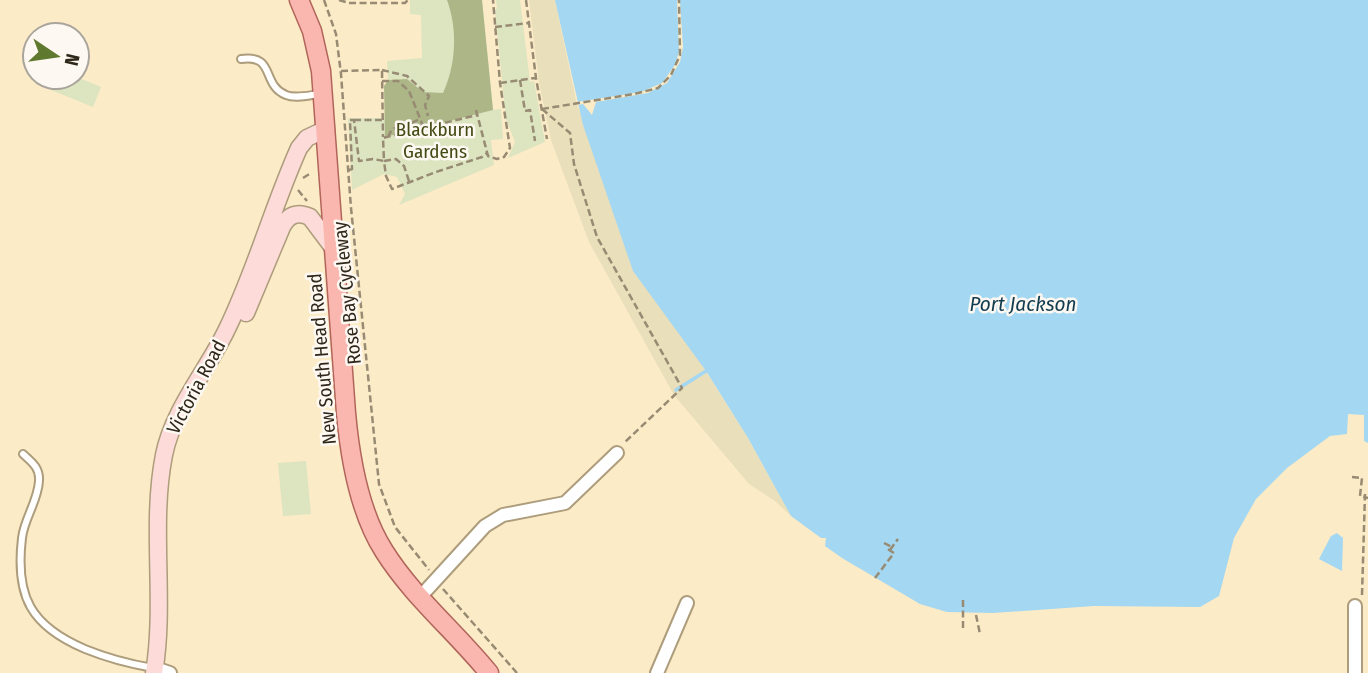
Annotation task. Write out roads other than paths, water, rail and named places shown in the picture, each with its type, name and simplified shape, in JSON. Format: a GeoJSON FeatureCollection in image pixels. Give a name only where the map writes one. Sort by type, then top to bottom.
{"type":"FeatureCollection","features":[{"type":"Feature","properties":{"kind":"main road","name":"New South Head Road"},"geometry":{"type":"LineString","coordinates":[[299,0],[316,43],[323,94],[346,413],[353,460],[371,526],[384,551],[489,673]]}},
{"type":"Feature","properties":{"kind":"street","name":"Victoria Road"},"geometry":{"type":"LineString","coordinates":[[160,671],[158,641],[161,469],[167,440],[178,414],[235,313],[299,148],[307,138],[326,129]]}},
{"type":"Feature","properties":{"kind":"street"},"geometry":{"type":"LineString","coordinates":[[192,392],[239,327],[286,220],[295,214],[310,217],[334,249]]}},
{"type":"Feature","properties":{"kind":"street"},"geometry":{"type":"LineString","coordinates":[[421,596],[485,526],[503,514],[565,503],[620,449]]}},
{"type":"Feature","properties":{"kind":"street"},"geometry":{"type":"LineString","coordinates":[[657,673],[687,603]]}},
{"type":"Feature","properties":{"kind":"street"},"geometry":{"type":"LineString","coordinates":[[1355,606],[1355,673]]}},
{"type":"Feature","properties":{"kind":"lane"},"geometry":{"type":"LineString","coordinates":[[241,59],[253,57],[263,62],[276,90],[289,96],[323,94]]}},
{"type":"Feature","properties":{"kind":"lane"},"geometry":{"type":"LineString","coordinates":[[23,454],[36,466],[39,480],[22,536],[21,552],[24,593],[35,615],[48,630],[60,638],[114,660],[160,671]]}},
{"type":"Feature","properties":{"kind":"water","name":"Port Jackson"},"geometry":{"type":"Polygon","coordinates":[[[555,0],[1368,0],[1368,443],[1364,441],[1364,415],[1348,414],[1347,434],[1330,436],[1287,468],[1256,499],[1234,538],[1219,596],[1200,607],[1094,606],[993,613],[947,612],[920,604],[842,558],[825,546],[826,538],[821,538],[791,516],[748,438],[706,371],[633,271],[583,125],[555,0]]]}},
{"type":"Feature","properties":{"kind":"water"},"geometry":{"type":"Polygon","coordinates":[[[1337,533],[1343,538],[1342,571],[1319,559],[1331,536],[1337,533]]]}},
{"type":"Feature","properties":{"kind":"waterway"},"geometry":{"type":"LineString","coordinates":[[676,390],[706,371]]}},
{"type":"Feature","properties":{"kind":"park label","name":"Blackburn Gardens"},"geometry":{"type":"Point","coordinates":[435,140]}}]}
